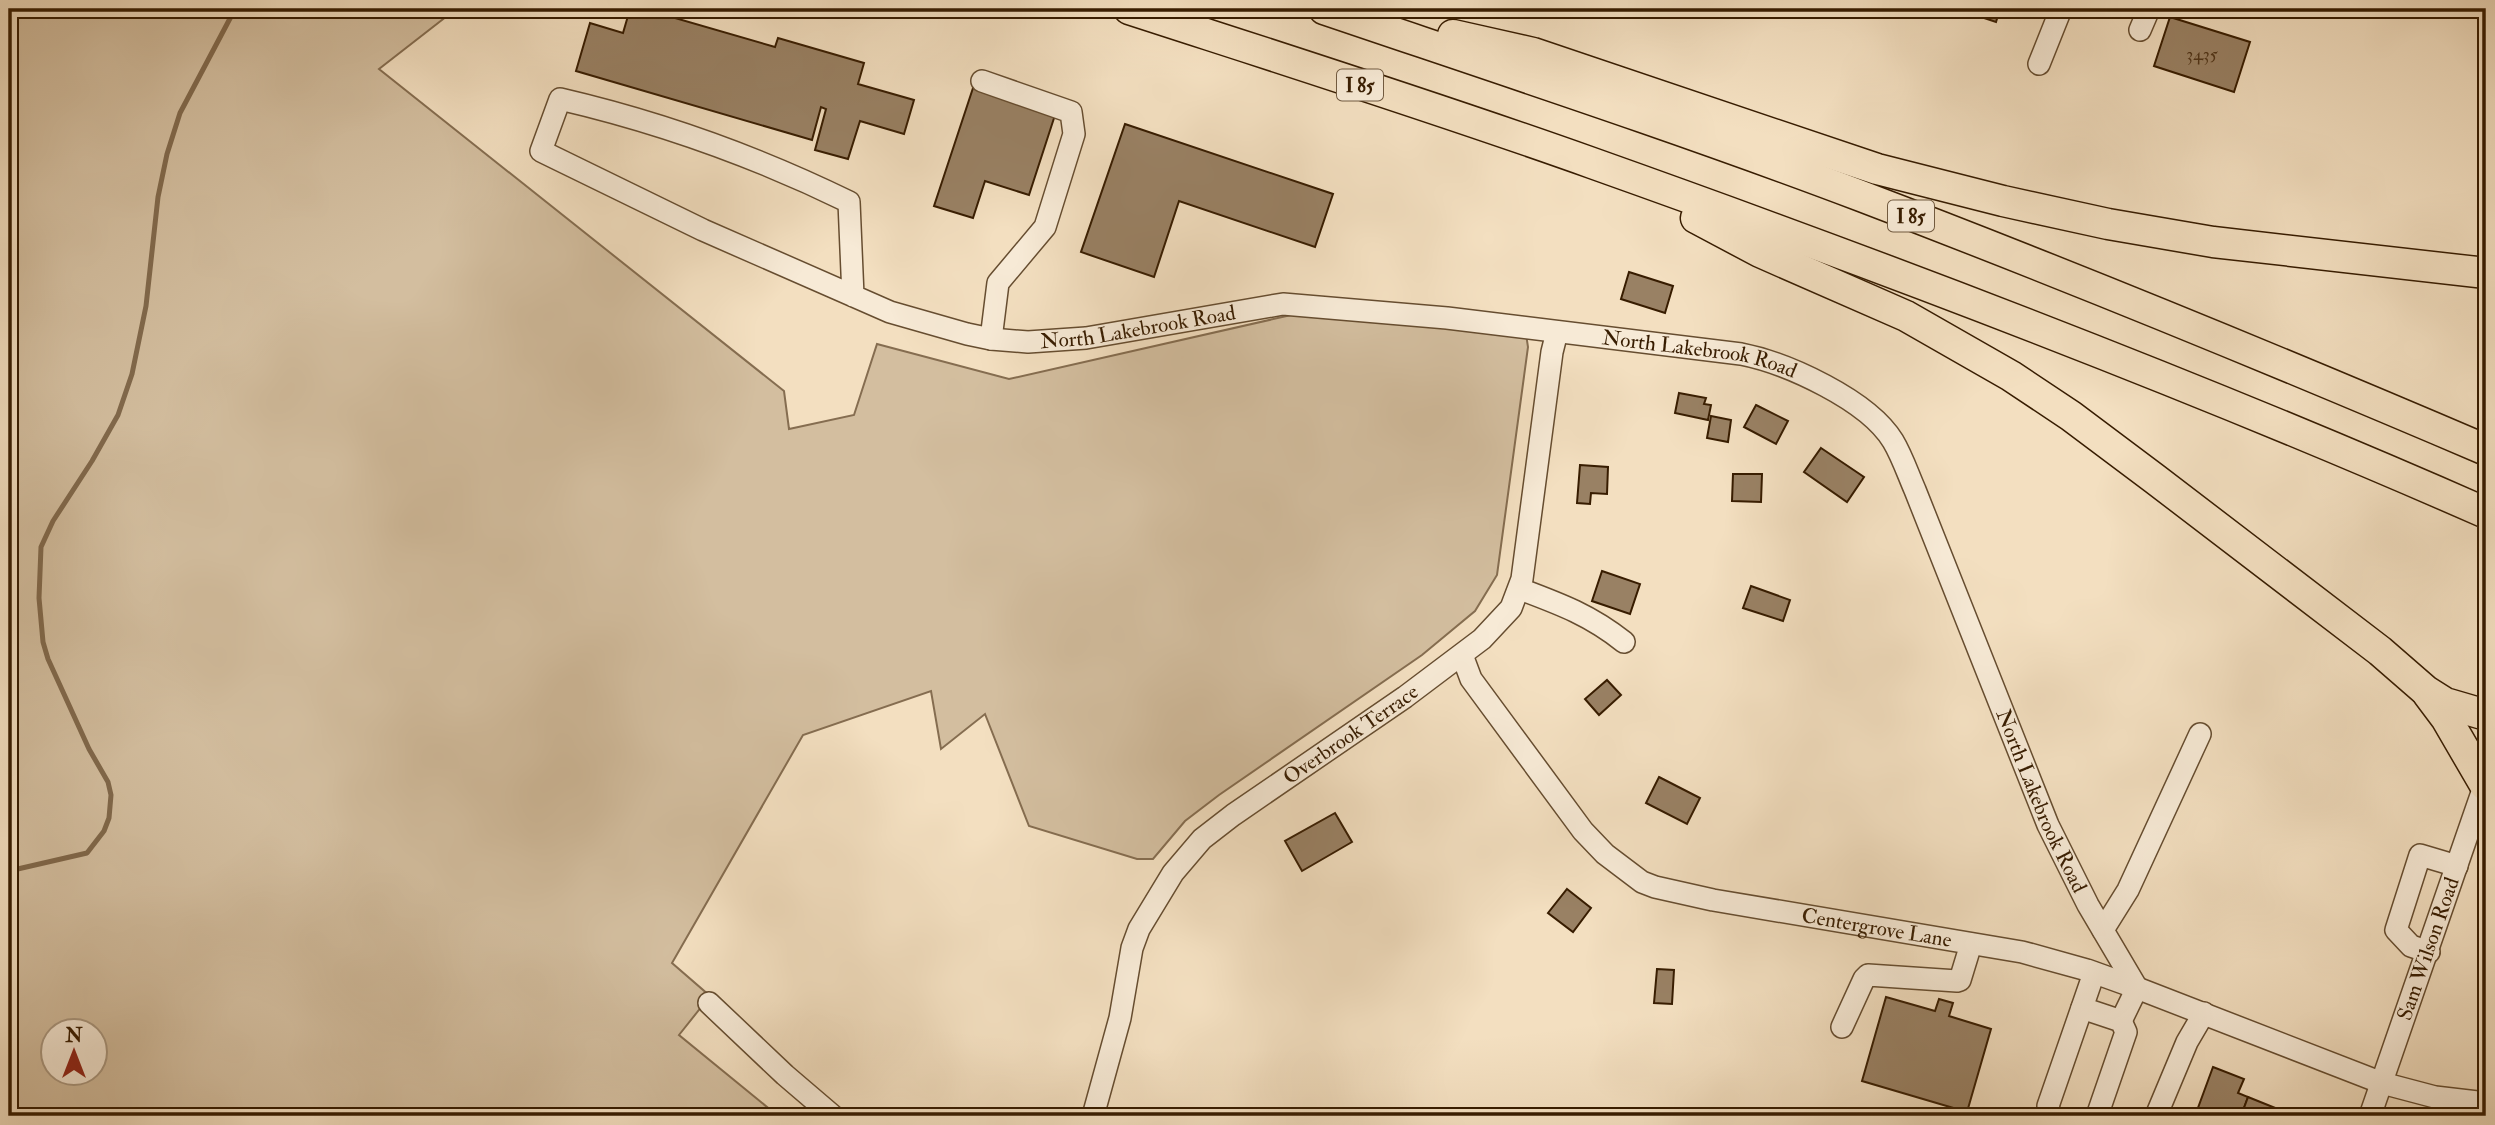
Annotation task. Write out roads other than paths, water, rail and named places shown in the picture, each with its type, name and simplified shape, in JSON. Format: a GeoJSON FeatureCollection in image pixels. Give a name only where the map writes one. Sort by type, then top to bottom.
{"type":"FeatureCollection","features":[{"type":"Feature","properties":{"kind":"highway","name":"I 85"},"geometry":{"type":"LineString","coordinates":[[1129,9],[1590,162],[1982,307],[2255,415],[2486,513]]}},
{"type":"Feature","properties":{"kind":"highway","name":"I 85"},"geometry":{"type":"LineString","coordinates":[[1324,9],[1579,95],[1860,196],[2271,359],[2486,450]]}},
{"type":"Feature","properties":{"kind":"highway"},"geometry":{"type":"LineString","coordinates":[[1339,9],[1533,53],[1877,169],[2003,201],[2108,224],[2213,242],[2486,273]]}},
{"type":"Feature","properties":{"kind":"highway"},"geometry":{"type":"LineString","coordinates":[[1590,162],[1760,252],[1906,316],[2011,376],[2071,416],[2155,479],[2381,652],[2426,691],[2445,703],[2486,715]]}},
{"type":"Feature","properties":{"kind":"highway"},"geometry":{"type":"LineString","coordinates":[[2426,691],[2486,783]]}},
{"type":"Feature","properties":{"kind":"street"},"geometry":{"type":"LineString","coordinates":[[2039,64],[2061,9]]}},
{"type":"Feature","properties":{"kind":"street"},"geometry":{"type":"LineString","coordinates":[[2140,30],[2148,9]]}},
{"type":"Feature","properties":{"kind":"street"},"geometry":{"type":"LineString","coordinates":[[982,81],[1071,112],[1074,134],[1045,226],[998,283],[991,339]]}},
{"type":"Feature","properties":{"kind":"street","name":"North Lakebrook Road"},"geometry":{"type":"LineString","coordinates":[[853,296],[849,202],[790,173],[635,118],[560,99],[541,151],[703,230],[853,296],[890,312],[967,334],[1028,342],[1086,338],[1283,304],[1447,318],[1763,359],[1837,393],[1871,415],[1892,440],[1915,490],[2049,825],[2103,930],[2137,988]]}},
{"type":"Feature","properties":{"kind":"street","name":"Overbrook Terrace"},"geometry":{"type":"LineString","coordinates":[[1093,1116],[1120,1018],[1129,963],[1139,929],[1158,893],[1190,851],[1233,815],[1342,742],[1462,655],[1511,608],[1520,589],[1557,332]]}},
{"type":"Feature","properties":{"kind":"street"},"geometry":{"type":"LineString","coordinates":[[1520,589],[1585,614],[1624,642]]}},
{"type":"Feature","properties":{"kind":"street","name":"Centergrove Lane"},"geometry":{"type":"LineString","coordinates":[[1462,655],[1471,678],[1583,831],[1605,854],[1642,882],[1726,902],[2022,952],[2137,988],[2382,1083],[2435,1097],[2486,1103]]}},
{"type":"Feature","properties":{"kind":"street"},"geometry":{"type":"LineString","coordinates":[[2103,930],[2127,890],[2200,734]]}},
{"type":"Feature","properties":{"kind":"street","name":"Sam Wilson Road"},"geometry":{"type":"LineString","coordinates":[[2370,1116],[2486,783]]}},
{"type":"Feature","properties":{"kind":"street"},"geometry":{"type":"LineString","coordinates":[[2429,952],[2411,946],[2396,930],[2412,877],[2420,855],[2457,866]]}},
{"type":"Feature","properties":{"kind":"street"},"geometry":{"type":"LineString","coordinates":[[1842,1027],[1868,975],[1957,981],[1971,944]]}},
{"type":"Feature","properties":{"kind":"street"},"geometry":{"type":"LineString","coordinates":[[2051,1116],[2048,1106],[2094,973]]}},
{"type":"Feature","properties":{"kind":"street"},"geometry":{"type":"LineString","coordinates":[[2121,1021],[2137,988]]}},
{"type":"Feature","properties":{"kind":"street"},"geometry":{"type":"LineString","coordinates":[[709,1003],[833,1116]]}},
{"type":"Feature","properties":{"kind":"street"},"geometry":{"type":"LineString","coordinates":[[2082,1008],[2121,1021],[2126,1032],[2097,1116]]}},
{"type":"Feature","properties":{"kind":"street"},"geometry":{"type":"LineString","coordinates":[[2156,1116],[2187,1042],[2204,1013]]}},
{"type":"Feature","properties":{"kind":"waterway"},"geometry":{"type":"LineString","coordinates":[[9,871],[87,853],[104,831],[109,818],[111,795],[108,782],[89,749],[48,659],[43,642],[39,598],[41,547],[53,521],[118,415],[132,374],[146,306],[158,197],[167,154],[180,113],[235,9]]}}]}
